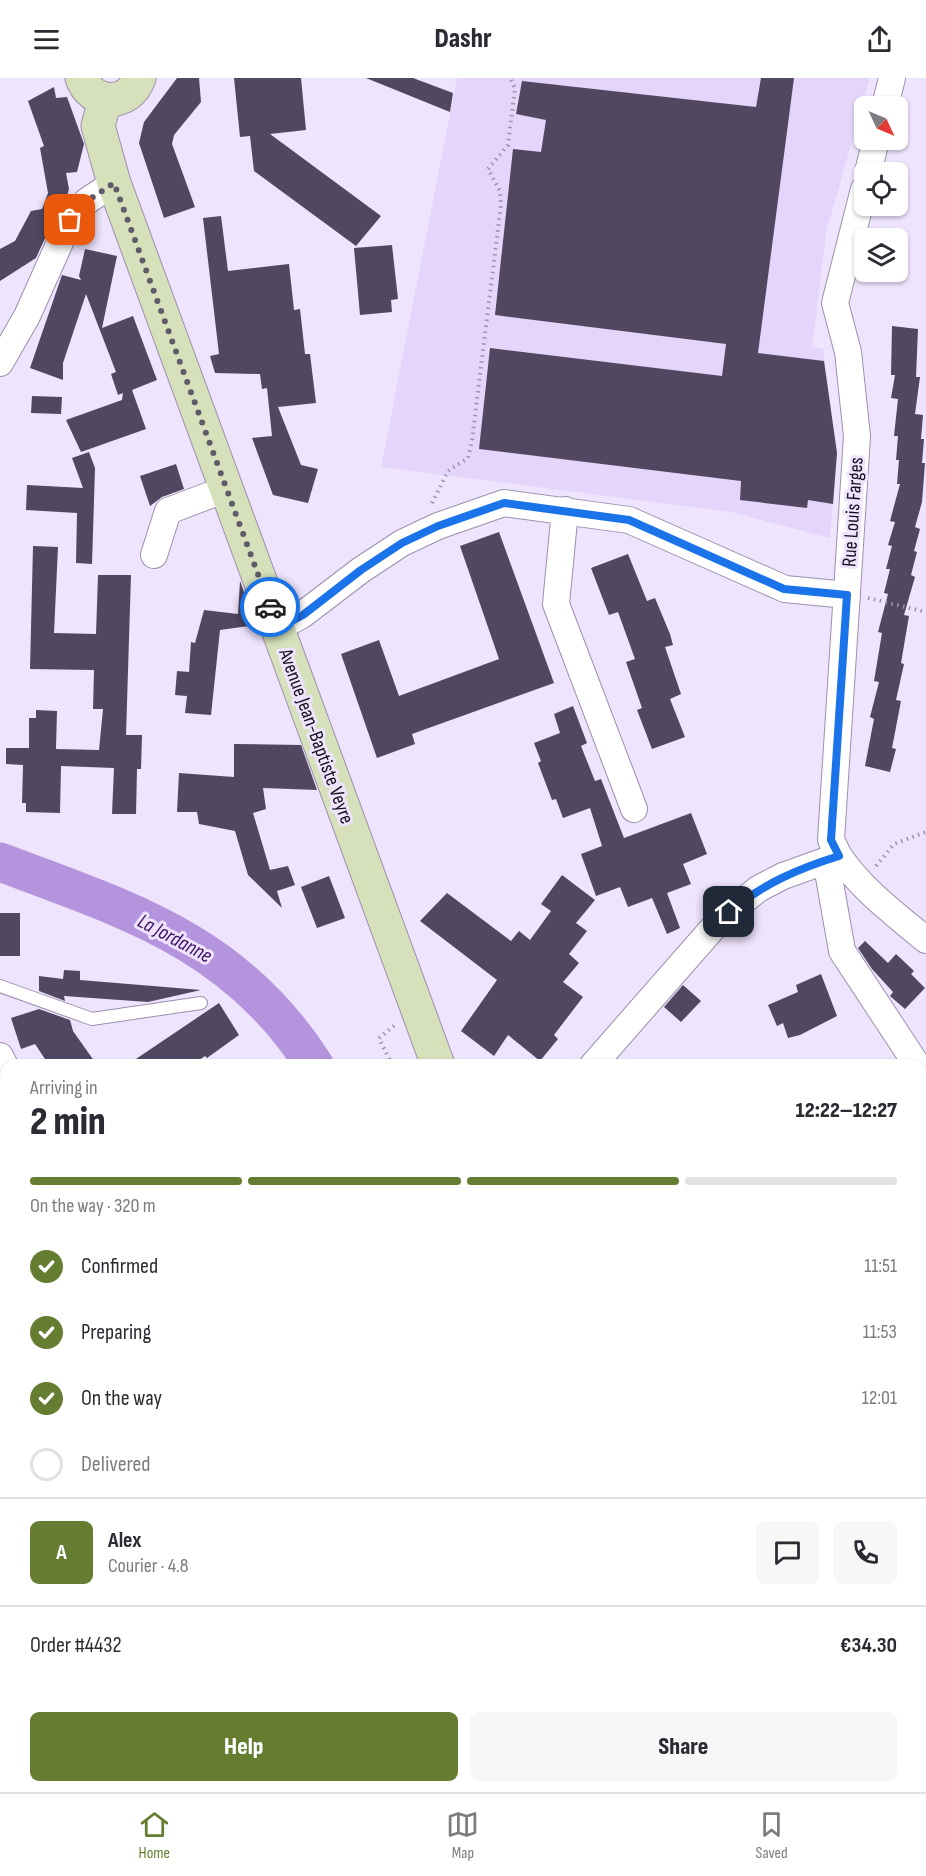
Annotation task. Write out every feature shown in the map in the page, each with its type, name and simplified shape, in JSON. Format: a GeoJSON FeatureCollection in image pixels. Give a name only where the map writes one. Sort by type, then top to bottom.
{"type":"FeatureCollection","features":[{"type":"Feature","properties":{"kind":"main road"},"geometry":{"type":"LineString","coordinates":[[88,84],[123,98],[131,92],[139,78]]}},
{"type":"Feature","properties":{"kind":"main road","name":"Avenue Jean-Baptiste Veyre"},"geometry":{"type":"LineString","coordinates":[[88,84],[114,183],[436,1059]]}},
{"type":"Feature","properties":{"kind":"street"},"geometry":{"type":"LineString","coordinates":[[888,96],[892,78]]}},
{"type":"Feature","properties":{"kind":"street"},"geometry":{"type":"LineString","coordinates":[[0,363],[27,316],[70,220],[87,201],[114,183]]}},
{"type":"Feature","properties":{"kind":"street","name":"Rue Louis Farges"},"geometry":{"type":"LineString","coordinates":[[839,856],[831,840],[857,436],[849,352],[835,303],[857,216]]}},
{"type":"Feature","properties":{"kind":"street"},"geometry":{"type":"LineString","coordinates":[[154,555],[168,512],[226,489]]}},
{"type":"Feature","properties":{"kind":"street"},"geometry":{"type":"LineString","coordinates":[[278,628],[303,615],[394,548],[438,526],[504,503],[629,520],[784,589],[847,595]]}},
{"type":"Feature","properties":{"kind":"street"},"geometry":{"type":"LineString","coordinates":[[565,510],[556,604],[634,809]]}},
{"type":"Feature","properties":{"kind":"street"},"geometry":{"type":"LineString","coordinates":[[839,856],[852,875],[926,940]]}},
{"type":"Feature","properties":{"kind":"street"},"geometry":{"type":"LineString","coordinates":[[598,1059],[720,920],[758,889],[783,876],[839,856]]}},
{"type":"Feature","properties":{"kind":"street"},"geometry":{"type":"LineString","coordinates":[[839,856],[829,877],[842,951],[913,1059]]}},
{"type":"Feature","properties":{"kind":"lane"},"geometry":{"type":"LineString","coordinates":[[0,986],[92,1018],[201,1003]]}},
{"type":"Feature","properties":{"kind":"path"},"geometry":{"type":"LineString","coordinates":[[432,504],[448,471],[468,458],[472,440],[501,204],[500,191],[488,169],[508,145],[516,88],[510,78]]}},
{"type":"Feature","properties":{"kind":"path"},"geometry":{"type":"LineString","coordinates":[[847,595],[926,612]]}},
{"type":"Feature","properties":{"kind":"path"},"geometry":{"type":"LineString","coordinates":[[871,893],[878,883],[870,877],[884,854],[894,844],[926,832]]}},
{"type":"Feature","properties":{"kind":"path"},"geometry":{"type":"LineString","coordinates":[[389,1059],[379,1038],[417,1008]]}},
{"type":"Feature","properties":{"kind":"shaded area"},"geometry":{"type":"Polygon","coordinates":[[[457,78],[870,78],[865,96],[854,96],[854,134],[826,233],[812,347],[823,349],[837,453],[830,538],[731,512],[381,467],[457,78]]]}},
{"type":"Feature","properties":{"kind":"building"},"geometry":{"type":"Polygon","coordinates":[[[177,78],[199,78],[201,102],[174,135],[172,144],[195,207],[164,218],[139,143],[144,122],[177,78]]]}},
{"type":"Feature","properties":{"kind":"building"},"geometry":{"type":"Polygon","coordinates":[[[234,78],[301,78],[306,130],[270,134],[381,216],[356,246],[254,171],[250,136],[240,137],[234,78]]]}},
{"type":"Feature","properties":{"kind":"building"},"geometry":{"type":"Polygon","coordinates":[[[366,78],[413,78],[453,93],[450,112],[366,78]]]}},
{"type":"Feature","properties":{"kind":"building"},"geometry":{"type":"Polygon","coordinates":[[[761,78],[794,78],[758,353],[824,361],[837,453],[833,504],[808,500],[807,508],[740,500],[741,481],[479,449],[490,348],[722,376],[726,344],[495,315],[513,149],[541,152],[546,120],[516,114],[522,81],[756,107],[761,78]]]}},
{"type":"Feature","properties":{"kind":"building"},"geometry":{"type":"Polygon","coordinates":[[[54,87],[56,98],[67,97],[84,144],[77,172],[66,173],[69,189],[65,203],[56,214],[36,258],[0,281],[0,249],[15,241],[31,211],[42,209],[48,193],[40,148],[44,146],[28,101],[54,87]]]}},
{"type":"Feature","properties":{"kind":"building"},"geometry":{"type":"Polygon","coordinates":[[[221,216],[228,271],[289,264],[294,310],[300,309],[305,354],[310,354],[316,403],[278,407],[301,465],[318,469],[308,503],[273,495],[252,438],[272,436],[267,388],[262,389],[260,374],[215,373],[210,356],[219,354],[203,218],[221,216]]]}},
{"type":"Feature","properties":{"kind":"building"},"geometry":{"type":"Polygon","coordinates":[[[392,245],[398,299],[391,300],[392,312],[360,315],[354,248],[392,245]]]}},
{"type":"Feature","properties":{"kind":"building"},"geometry":{"type":"Polygon","coordinates":[[[85,249],[117,256],[102,328],[133,316],[157,380],[132,390],[146,429],[81,452],[66,420],[122,400],[123,393],[118,395],[111,374],[116,372],[86,294],[63,363],[63,380],[30,368],[62,275],[81,280],[79,276],[85,249]]]}},
{"type":"Feature","properties":{"kind":"building"},"geometry":{"type":"Polygon","coordinates":[[[892,326],[918,329],[916,377],[920,377],[915,414],[923,415],[922,463],[925,463],[922,502],[915,527],[920,529],[911,575],[915,577],[904,615],[909,616],[901,663],[904,664],[896,700],[901,701],[892,748],[896,749],[890,772],[865,766],[874,719],[870,717],[879,682],[874,681],[882,633],[878,632],[888,594],[884,593],[890,569],[886,569],[892,546],[888,545],[895,522],[890,521],[900,484],[897,484],[899,460],[896,460],[898,436],[894,436],[898,399],[891,398],[895,375],[891,375],[892,326]]]}},
{"type":"Feature","properties":{"kind":"building"},"geometry":{"type":"Polygon","coordinates":[[[32,396],[62,397],[61,414],[31,413],[32,396]]]}},
{"type":"Feature","properties":{"kind":"building"},"geometry":{"type":"Polygon","coordinates":[[[89,452],[95,468],[92,564],[76,563],[77,513],[26,510],[27,485],[83,488],[72,458],[89,452]]]}},
{"type":"Feature","properties":{"kind":"building"},"geometry":{"type":"Polygon","coordinates":[[[176,464],[184,489],[162,497],[150,506],[140,476],[176,464]]]}},
{"type":"Feature","properties":{"kind":"building"},"geometry":{"type":"Polygon","coordinates":[[[499,532],[554,683],[412,734],[415,744],[377,758],[341,654],[379,640],[399,696],[499,659],[460,546],[499,532]]]}},
{"type":"Feature","properties":{"kind":"building"},"geometry":{"type":"Polygon","coordinates":[[[33,546],[58,547],[54,633],[96,634],[98,575],[131,575],[126,735],[142,735],[141,769],[137,769],[136,814],[112,814],[114,768],[61,766],[60,813],[26,812],[26,803],[22,803],[23,765],[6,764],[6,748],[29,748],[29,718],[36,718],[36,710],[57,711],[56,749],[99,750],[103,709],[93,709],[94,670],[30,669],[33,546]]]}},
{"type":"Feature","properties":{"kind":"building"},"geometry":{"type":"Polygon","coordinates":[[[628,554],[647,601],[655,598],[670,634],[673,645],[665,647],[681,694],[670,699],[685,737],[652,749],[637,710],[642,708],[626,662],[635,659],[618,612],[609,615],[591,568],[628,554]]]}},
{"type":"Feature","properties":{"kind":"building"},"geometry":{"type":"Polygon","coordinates":[[[240,581],[256,625],[220,630],[211,715],[185,713],[187,696],[175,695],[177,671],[189,672],[191,642],[195,643],[204,610],[238,614],[240,581]]]}},
{"type":"Feature","properties":{"kind":"building"},"geometry":{"type":"Polygon","coordinates":[[[573,706],[587,743],[581,746],[595,781],[601,779],[624,838],[691,813],[707,854],[683,864],[691,884],[667,893],[680,928],[667,934],[652,898],[628,907],[620,887],[596,896],[581,854],[602,846],[590,808],[563,818],[556,799],[552,800],[538,763],[541,761],[534,743],[560,733],[554,714],[573,706]]]}},
{"type":"Feature","properties":{"kind":"building"},"geometry":{"type":"Polygon","coordinates":[[[234,744],[301,745],[317,790],[263,788],[266,809],[253,813],[270,870],[288,866],[295,885],[277,891],[282,908],[248,875],[235,831],[199,824],[197,812],[177,812],[179,773],[234,777],[234,744]]]}},
{"type":"Feature","properties":{"kind":"building"},"geometry":{"type":"Polygon","coordinates":[[[562,875],[595,900],[576,923],[587,931],[569,954],[579,963],[563,982],[583,997],[554,1035],[558,1039],[542,1059],[538,1059],[508,1035],[494,1056],[461,1031],[497,980],[420,921],[447,893],[511,941],[519,931],[530,940],[551,911],[541,904],[562,875]]]}},
{"type":"Feature","properties":{"kind":"building"},"geometry":{"type":"Polygon","coordinates":[[[329,876],[345,918],[317,928],[301,887],[329,876]]]}},
{"type":"Feature","properties":{"kind":"building"},"geometry":{"type":"Polygon","coordinates":[[[0,913],[20,913],[20,956],[0,956],[0,913]]]}},
{"type":"Feature","properties":{"kind":"building"},"geometry":{"type":"Polygon","coordinates":[[[865,941],[888,963],[896,954],[914,971],[911,974],[925,988],[905,1009],[890,996],[893,992],[872,969],[858,948],[865,941]]]}},
{"type":"Feature","properties":{"kind":"building"},"geometry":{"type":"Polygon","coordinates":[[[64,970],[80,971],[80,980],[201,990],[148,1002],[64,996],[65,1001],[39,991],[39,976],[63,979],[64,970]]]}},
{"type":"Feature","properties":{"kind":"building"},"geometry":{"type":"Polygon","coordinates":[[[821,974],[837,1016],[800,1035],[788,1038],[783,1023],[777,1026],[768,1005],[798,992],[796,985],[821,974]]]}},
{"type":"Feature","properties":{"kind":"building"},"geometry":{"type":"Polygon","coordinates":[[[683,985],[701,1001],[681,1022],[664,1007],[683,985]]]}},
{"type":"Feature","properties":{"kind":"building"},"geometry":{"type":"Polygon","coordinates":[[[219,1003],[239,1035],[207,1058],[205,1056],[201,1059],[136,1059],[219,1003]]]}},
{"type":"Feature","properties":{"kind":"building"},"geometry":{"type":"Polygon","coordinates":[[[39,1009],[70,1020],[73,1031],[93,1059],[45,1059],[35,1044],[21,1049],[11,1018],[39,1009]]]}},
{"type":"Feature","properties":{"kind":"waterway","name":"La Jordanne"},"geometry":{"type":"LineString","coordinates":[[0,862],[135,915],[176,935],[214,959],[250,988],[283,1023],[310,1059]]}},
{"type":"Feature","properties":{"kind":"way so far"},"geometry":{"type":"LineString","coordinates":[[70,220],[87,201],[114,183],[270,607]]}},
{"type":"Feature","properties":{"kind":"route"},"geometry":{"type":"LineString","coordinates":[[270,607],[278,628],[303,615],[361,570],[402,543],[438,526],[504,503],[629,520],[784,589],[847,595],[842,641],[831,840],[839,856],[783,876],[758,889],[729,912]]}}]}
